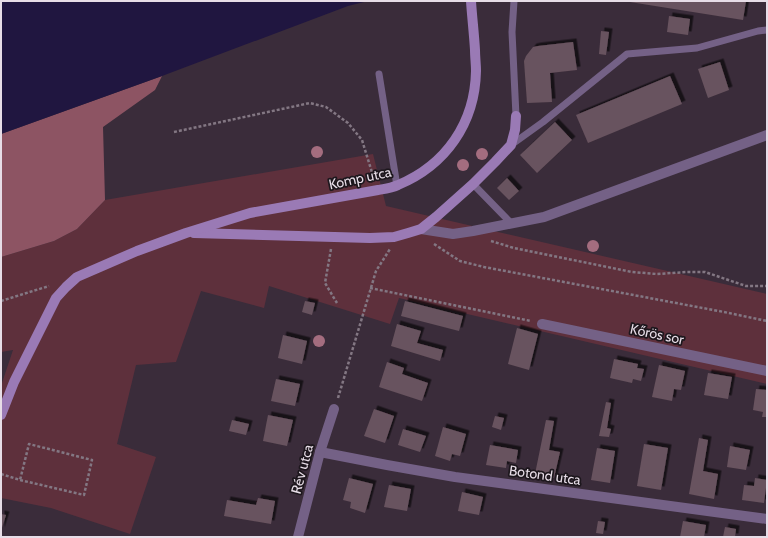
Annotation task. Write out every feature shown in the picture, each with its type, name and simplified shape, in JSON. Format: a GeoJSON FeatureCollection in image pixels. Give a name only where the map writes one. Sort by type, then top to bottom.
{"type":"FeatureCollection","features":[{"type":"Feature","properties":{"kind":"main road","name":"Komp utca"},"geometry":{"type":"LineString","coordinates":[[2,412],[14,382],[56,298],[77,277],[186,233],[250,213],[397,186],[422,172],[434,163],[453,142],[466,119],[470,108],[476,71],[471,1]]}},
{"type":"Feature","properties":{"kind":"main road","name":"Komp utca"},"geometry":{"type":"LineString","coordinates":[[186,233],[370,238],[394,237],[408,234],[421,228],[436,217],[496,162],[511,145],[515,130],[516,116]]}},
{"type":"Feature","properties":{"kind":"street"},"geometry":{"type":"LineString","coordinates":[[421,228],[453,234],[544,217],[767,135]]}},
{"type":"Feature","properties":{"kind":"street","name":"Kőrös sor"},"geometry":{"type":"LineString","coordinates":[[542,324],[767,371]]}},
{"type":"Feature","properties":{"kind":"street","name":"Rév utca"},"geometry":{"type":"LineString","coordinates":[[298,537],[320,452],[334,410]]}},
{"type":"Feature","properties":{"kind":"street","name":"Botond utca"},"geometry":{"type":"LineString","coordinates":[[320,452],[455,477],[767,519]]}},
{"type":"Feature","properties":{"kind":"lane"},"geometry":{"type":"LineString","coordinates":[[514,1],[512,32],[516,116]]}},
{"type":"Feature","properties":{"kind":"lane"},"geometry":{"type":"LineString","coordinates":[[511,145],[543,122],[627,54],[698,48],[758,31],[767,30]]}},
{"type":"Feature","properties":{"kind":"lane"},"geometry":{"type":"LineString","coordinates":[[379,74],[397,186]]}},
{"type":"Feature","properties":{"kind":"lane"},"geometry":{"type":"LineString","coordinates":[[472,184],[512,224]]}},
{"type":"Feature","properties":{"kind":"path"},"geometry":{"type":"LineString","coordinates":[[174,132],[310,103],[326,107],[348,123],[362,140],[378,190]]}},
{"type":"Feature","properties":{"kind":"path"},"geometry":{"type":"LineString","coordinates":[[421,228],[435,245],[460,261],[484,267],[767,320]]}},
{"type":"Feature","properties":{"kind":"path"},"geometry":{"type":"LineString","coordinates":[[473,231],[494,242],[514,248],[632,272],[657,274],[705,272],[746,286],[767,286]]}},
{"type":"Feature","properties":{"kind":"path"},"geometry":{"type":"LineString","coordinates":[[334,237],[324,282],[337,303]]}},
{"type":"Feature","properties":{"kind":"path"},"geometry":{"type":"LineString","coordinates":[[334,410],[370,288],[376,271],[391,247],[394,237]]}},
{"type":"Feature","properties":{"kind":"path"},"geometry":{"type":"LineString","coordinates":[[1,301],[54,284]]}},
{"type":"Feature","properties":{"kind":"path"},"geometry":{"type":"LineString","coordinates":[[370,288],[542,324]]}},
{"type":"Feature","properties":{"kind":"path"},"geometry":{"type":"LineString","coordinates":[[1,474],[20,480],[84,495],[92,460],[29,444],[20,480]]}},
{"type":"Feature","properties":{"kind":"shaded area"},"geometry":{"type":"Polygon","coordinates":[[[1,1],[368,1],[348,6],[162,76],[1,134],[1,1]]]}},
{"type":"Feature","properties":{"kind":"shaded area"},"geometry":{"type":"Polygon","coordinates":[[[162,76],[155,90],[103,127],[105,200],[77,229],[54,241],[1,257],[1,134],[162,76]]]}},
{"type":"Feature","properties":{"kind":"shaded area"},"geometry":{"type":"Polygon","coordinates":[[[373,154],[386,206],[767,294],[767,384],[399,298],[390,324],[269,286],[264,308],[201,291],[176,362],[136,365],[117,444],[156,457],[130,534],[51,508],[1,498],[1,386],[13,350],[1,352],[1,257],[54,241],[77,229],[105,200],[373,154]]]}},
{"type":"Feature","properties":{"kind":"building"},"geometry":{"type":"Polygon","coordinates":[[[630,1],[746,1],[743,20],[630,1]]]}},
{"type":"Feature","properties":{"kind":"building"},"geometry":{"type":"Polygon","coordinates":[[[669,16],[690,19],[688,35],[667,32],[669,16]]]}},
{"type":"Feature","properties":{"kind":"building"},"geometry":{"type":"Polygon","coordinates":[[[601,31],[609,32],[606,55],[599,54],[601,31]]]}},
{"type":"Feature","properties":{"kind":"building"},"geometry":{"type":"Polygon","coordinates":[[[573,42],[577,70],[550,73],[552,102],[527,103],[524,61],[526,56],[533,47],[573,42]]]}},
{"type":"Feature","properties":{"kind":"building"},"geometry":{"type":"Polygon","coordinates":[[[720,62],[729,90],[708,98],[698,69],[720,62]]]}},
{"type":"Feature","properties":{"kind":"building"},"geometry":{"type":"Polygon","coordinates":[[[670,76],[682,104],[588,143],[576,115],[670,76]]]}},
{"type":"Feature","properties":{"kind":"building"},"geometry":{"type":"Polygon","coordinates":[[[555,122],[572,140],[537,173],[520,155],[555,122]]]}},
{"type":"Feature","properties":{"kind":"building"},"geometry":{"type":"Polygon","coordinates":[[[507,178],[519,191],[509,200],[497,188],[507,178]]]}},
{"type":"Feature","properties":{"kind":"building"},"geometry":{"type":"Polygon","coordinates":[[[305,301],[315,303],[312,315],[302,312],[305,301]]]}},
{"type":"Feature","properties":{"kind":"building"},"geometry":{"type":"Polygon","coordinates":[[[405,301],[463,316],[459,331],[401,316],[405,301]]]}},
{"type":"Feature","properties":{"kind":"building"},"geometry":{"type":"Polygon","coordinates":[[[397,324],[421,331],[417,343],[443,350],[440,361],[391,346],[397,324]]]}},
{"type":"Feature","properties":{"kind":"building"},"geometry":{"type":"Polygon","coordinates":[[[517,328],[538,334],[529,370],[508,364],[517,328]]]}},
{"type":"Feature","properties":{"kind":"building"},"geometry":{"type":"Polygon","coordinates":[[[283,335],[307,341],[302,364],[278,358],[283,335]]]}},
{"type":"Feature","properties":{"kind":"building"},"geometry":{"type":"Polygon","coordinates":[[[614,359],[638,364],[637,368],[644,369],[641,381],[633,379],[632,383],[610,378],[614,359]]]}},
{"type":"Feature","properties":{"kind":"building"},"geometry":{"type":"Polygon","coordinates":[[[387,362],[404,368],[402,374],[428,383],[422,401],[379,387],[387,362]]]}},
{"type":"Feature","properties":{"kind":"building"},"geometry":{"type":"Polygon","coordinates":[[[659,365],[685,371],[681,390],[674,389],[672,401],[652,397],[659,365]]]}},
{"type":"Feature","properties":{"kind":"building"},"geometry":{"type":"Polygon","coordinates":[[[708,373],[732,377],[728,399],[704,395],[708,373]]]}},
{"type":"Feature","properties":{"kind":"building"},"geometry":{"type":"Polygon","coordinates":[[[276,379],[300,384],[295,406],[271,401],[276,379]]]}},
{"type":"Feature","properties":{"kind":"building"},"geometry":{"type":"Polygon","coordinates":[[[756,389],[767,390],[767,417],[762,417],[763,412],[753,410],[756,389]]]}},
{"type":"Feature","properties":{"kind":"building"},"geometry":{"type":"Polygon","coordinates":[[[606,402],[611,403],[607,428],[611,429],[609,437],[599,436],[606,402]]]}},
{"type":"Feature","properties":{"kind":"building"},"geometry":{"type":"Polygon","coordinates":[[[374,409],[394,416],[385,443],[364,436],[374,409]]]}},
{"type":"Feature","properties":{"kind":"building"},"geometry":{"type":"Polygon","coordinates":[[[268,415],[293,420],[287,446],[263,441],[268,415]]]}},
{"type":"Feature","properties":{"kind":"building"},"geometry":{"type":"Polygon","coordinates":[[[495,416],[504,418],[501,430],[492,427],[495,416]]]}},
{"type":"Feature","properties":{"kind":"building"},"geometry":{"type":"Polygon","coordinates":[[[232,420],[249,424],[246,435],[229,431],[232,420]]]}},
{"type":"Feature","properties":{"kind":"building"},"geometry":{"type":"Polygon","coordinates":[[[546,420],[554,421],[549,450],[560,452],[554,478],[535,474],[546,420]]]}},
{"type":"Feature","properties":{"kind":"building"},"geometry":{"type":"Polygon","coordinates":[[[443,427],[466,434],[460,456],[452,454],[450,461],[435,456],[443,427]]]}},
{"type":"Feature","properties":{"kind":"building"},"geometry":{"type":"Polygon","coordinates":[[[403,429],[426,436],[420,452],[398,445],[403,429]]]}},
{"type":"Feature","properties":{"kind":"building"},"geometry":{"type":"Polygon","coordinates":[[[699,438],[708,440],[703,471],[718,474],[714,499],[689,494],[699,438]]]}},
{"type":"Feature","properties":{"kind":"building"},"geometry":{"type":"Polygon","coordinates":[[[644,444],[668,448],[661,490],[637,486],[644,444]]]}},
{"type":"Feature","properties":{"kind":"building"},"geometry":{"type":"Polygon","coordinates":[[[490,445],[518,450],[516,463],[507,461],[506,468],[486,465],[490,445]]]}},
{"type":"Feature","properties":{"kind":"building"},"geometry":{"type":"Polygon","coordinates":[[[730,446],[750,450],[746,470],[727,467],[730,446]]]}},
{"type":"Feature","properties":{"kind":"building"},"geometry":{"type":"Polygon","coordinates":[[[597,448],[615,451],[610,483],[591,480],[597,448]]]}},
{"type":"Feature","properties":{"kind":"building"},"geometry":{"type":"Polygon","coordinates":[[[349,478],[373,484],[365,513],[350,508],[351,502],[343,500],[349,478]]]}},
{"type":"Feature","properties":{"kind":"building"},"geometry":{"type":"Polygon","coordinates":[[[755,478],[767,480],[764,503],[742,500],[744,485],[754,486],[755,478]]]}},
{"type":"Feature","properties":{"kind":"building"},"geometry":{"type":"Polygon","coordinates":[[[389,485],[411,489],[407,511],[384,507],[389,485]]]}},
{"type":"Feature","properties":{"kind":"building"},"geometry":{"type":"Polygon","coordinates":[[[462,492],[483,497],[479,515],[458,511],[462,492]]]}},
{"type":"Feature","properties":{"kind":"building"},"geometry":{"type":"Polygon","coordinates":[[[258,498],[275,501],[271,524],[224,516],[227,500],[256,505],[258,498]]]}},
{"type":"Feature","properties":{"kind":"building"},"geometry":{"type":"Polygon","coordinates":[[[1,514],[6,515],[1,531],[1,514]]]}},
{"type":"Feature","properties":{"kind":"building"},"geometry":{"type":"Polygon","coordinates":[[[598,521],[605,522],[603,534],[596,533],[598,521]]]}},
{"type":"Feature","properties":{"kind":"building"},"geometry":{"type":"Polygon","coordinates":[[[683,521],[706,525],[704,537],[680,537],[683,521]]]}},
{"type":"Feature","properties":{"kind":"building"},"geometry":{"type":"Polygon","coordinates":[[[725,527],[736,529],[735,537],[723,537],[725,527]]]}}]}
